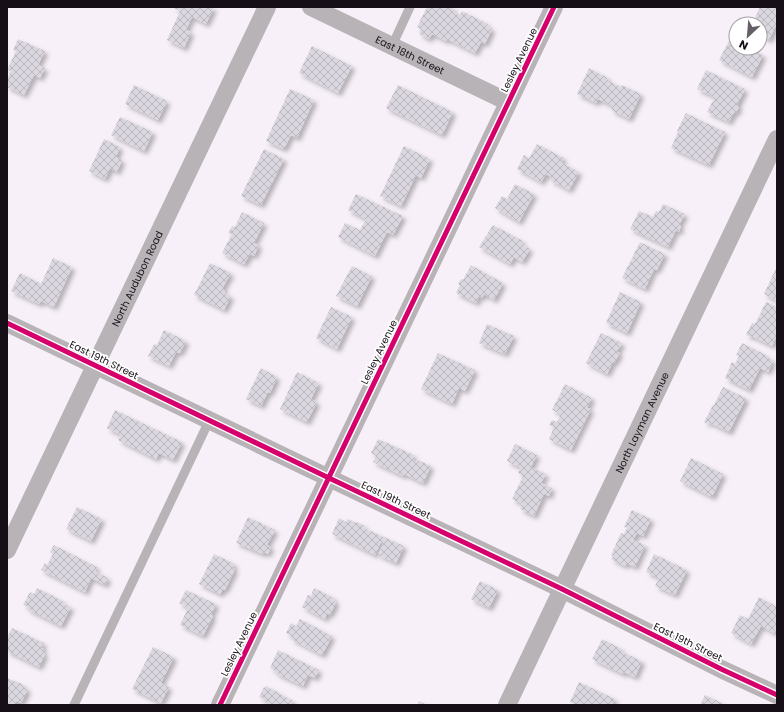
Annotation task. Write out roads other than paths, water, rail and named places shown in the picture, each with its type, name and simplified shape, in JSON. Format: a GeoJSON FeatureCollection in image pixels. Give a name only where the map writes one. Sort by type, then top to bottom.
{"type":"FeatureCollection","features":[{"type":"Feature","properties":{"kind":"street","name":"North Audubon Road"},"geometry":{"type":"LineString","coordinates":[[7,550],[266,7]]}},
{"type":"Feature","properties":{"kind":"street","name":"East 18th Street"},"geometry":{"type":"LineString","coordinates":[[311,7],[508,102]]}},
{"type":"Feature","properties":{"kind":"street","name":"Lesley Avenue"},"geometry":{"type":"LineString","coordinates":[[220,705],[554,7]]}},
{"type":"Feature","properties":{"kind":"street","name":"North Layman Avenue"},"geometry":{"type":"LineString","coordinates":[[506,705],[777,139]]}},
{"type":"Feature","properties":{"kind":"street","name":"East 19th Street"},"geometry":{"type":"LineString","coordinates":[[7,323],[562,589],[721,669],[777,695]]}},
{"type":"Feature","properties":{"kind":"lane"},"geometry":{"type":"LineString","coordinates":[[392,46],[410,7]]}},
{"type":"Feature","properties":{"kind":"lane"},"geometry":{"type":"LineString","coordinates":[[74,705],[209,421]]}}]}
